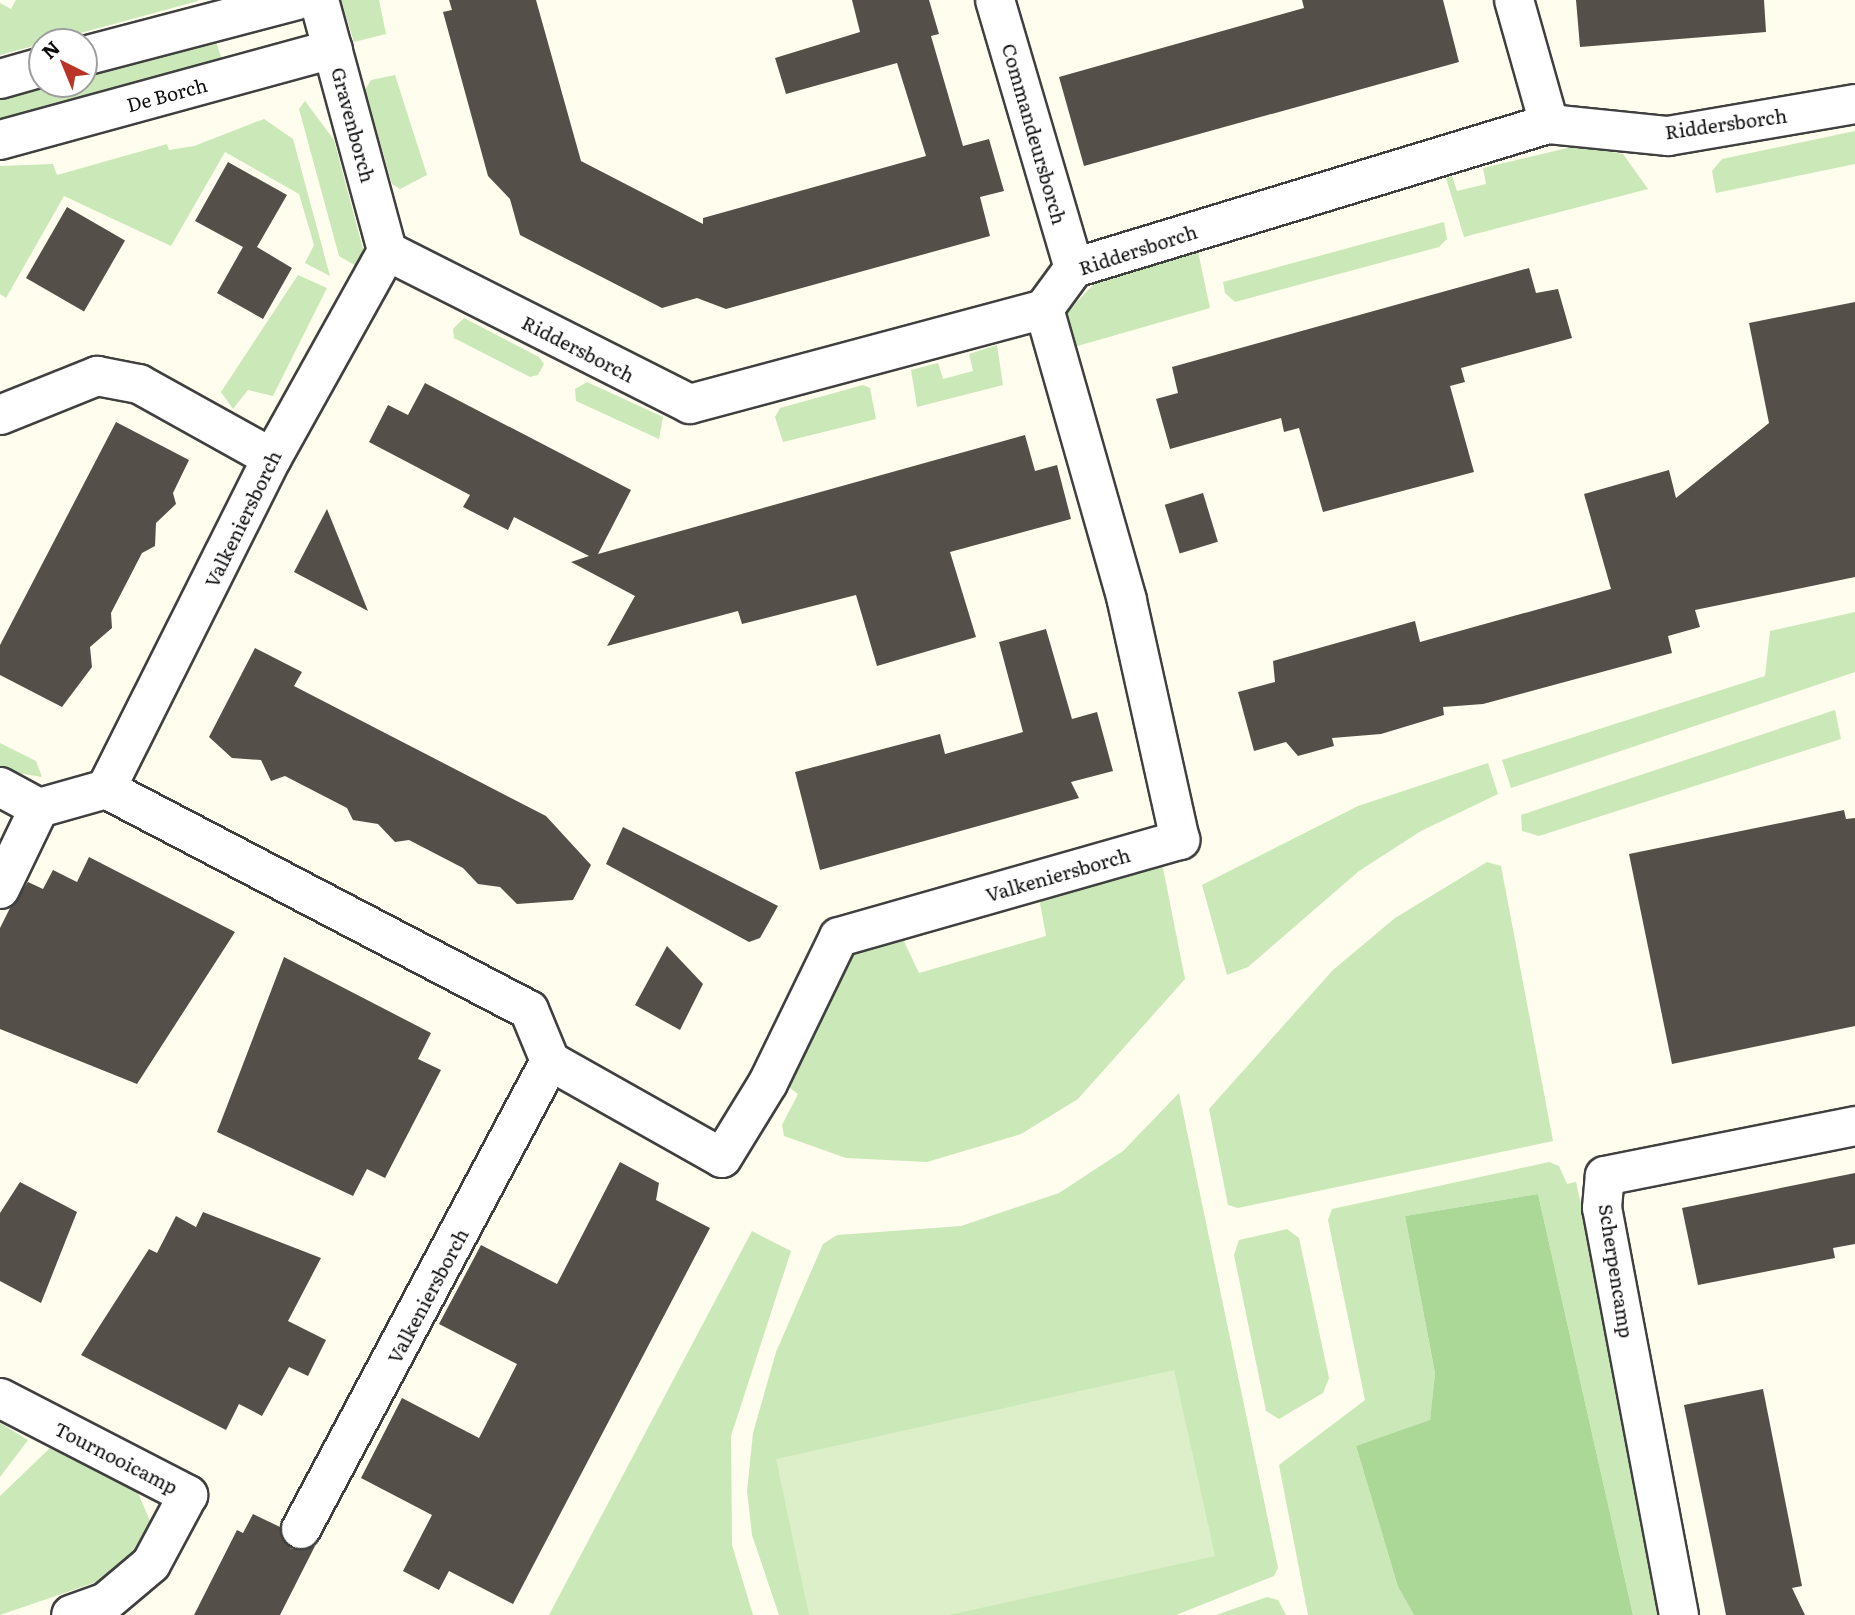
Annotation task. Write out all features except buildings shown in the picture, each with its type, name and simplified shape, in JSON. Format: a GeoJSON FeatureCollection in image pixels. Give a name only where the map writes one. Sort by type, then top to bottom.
{"type":"FeatureCollection","features":[{"type":"Feature","properties":{"kind":"street"},"geometry":{"type":"LineString","coordinates":[[98,52],[297,0]]}},
{"type":"Feature","properties":{"kind":"street","name":"Gravenborch"},"geometry":{"type":"LineString","coordinates":[[319,0],[387,251]]}},
{"type":"Feature","properties":{"kind":"street","name":"Commandeursborch"},"geometry":{"type":"LineString","coordinates":[[995,0],[1074,268]]}},
{"type":"Feature","properties":{"kind":"street"},"geometry":{"type":"LineString","coordinates":[[1514,0],[1549,124]]}},
{"type":"Feature","properties":{"kind":"street","name":"De Borch"},"geometry":{"type":"LineString","coordinates":[[0,140],[333,49]]}},
{"type":"Feature","properties":{"kind":"street"},"geometry":{"type":"LineString","coordinates":[[0,79],[28,71]]}},
{"type":"Feature","properties":{"kind":"street","name":"Riddersborch"},"geometry":{"type":"LineString","coordinates":[[387,251],[690,404],[1044,309],[1074,268],[1549,124],[1668,136],[1855,104]]}},
{"type":"Feature","properties":{"kind":"street","name":"Valkeniersborch"},"geometry":{"type":"LineString","coordinates":[[106,789],[272,458],[387,251]]}},
{"type":"Feature","properties":{"kind":"street","name":"Valkeniersborch"},"geometry":{"type":"LineString","coordinates":[[301,1529],[550,1061],[722,1158],[768,1083],[839,937],[1180,840],[1127,600],[1044,309]]}},
{"type":"Feature","properties":{"kind":"street"},"geometry":{"type":"LineString","coordinates":[[0,415],[97,376],[139,384],[272,458]]}},
{"type":"Feature","properties":{"kind":"street"},"geometry":{"type":"LineString","coordinates":[[0,787],[39,808],[106,789],[529,1010],[550,1061]]}},
{"type":"Feature","properties":{"kind":"street"},"geometry":{"type":"LineString","coordinates":[[0,889],[39,808]]}},
{"type":"Feature","properties":{"kind":"street","name":"Scherpencamp"},"geometry":{"type":"LineString","coordinates":[[1679,1615],[1602,1208],[1605,1176],[1855,1126]]}},
{"type":"Feature","properties":{"kind":"street","name":"Tournooicamp"},"geometry":{"type":"LineString","coordinates":[[0,1398],[188,1495],[151,1564],[106,1602],[71,1615]]}},
{"type":"Feature","properties":{"kind":"green space"},"geometry":{"type":"Polygon","coordinates":[[[16,0],[198,0],[98,28],[28,28],[28,47],[0,55],[0,3],[11,9],[16,0]]]}},
{"type":"Feature","properties":{"kind":"green space"},"geometry":{"type":"Polygon","coordinates":[[[341,0],[379,0],[386,34],[354,42],[341,0]]]}},
{"type":"Feature","properties":{"kind":"green space"},"geometry":{"type":"Polygon","coordinates":[[[215,39],[224,66],[0,129],[0,98],[28,90],[28,98],[98,98],[98,71],[215,39]]]}},
{"type":"Feature","properties":{"kind":"green space"},"geometry":{"type":"Polygon","coordinates":[[[395,75],[427,175],[400,189],[392,184],[365,90],[371,80],[395,75]]]}},
{"type":"Feature","properties":{"kind":"green space"},"geometry":{"type":"Polygon","coordinates":[[[305,101],[334,140],[363,249],[358,267],[339,256],[299,109],[305,101]]]}},
{"type":"Feature","properties":{"kind":"green space"},"geometry":{"type":"Polygon","coordinates":[[[264,119],[293,139],[330,276],[305,263],[314,245],[299,194],[225,152],[171,246],[64,196],[6,298],[0,294],[0,166],[53,164],[57,175],[167,144],[169,150],[194,146],[264,119]]]}},
{"type":"Feature","properties":{"kind":"green space"},"geometry":{"type":"Polygon","coordinates":[[[1855,131],[1855,164],[1716,193],[1712,171],[1722,159],[1855,131]]]}},
{"type":"Feature","properties":{"kind":"green space"},"geometry":{"type":"Polygon","coordinates":[[[1576,146],[1623,154],[1648,189],[1464,237],[1446,178],[1452,176],[1457,191],[1486,184],[1483,168],[1576,146]]]}},
{"type":"Feature","properties":{"kind":"green space"},"geometry":{"type":"Polygon","coordinates":[[[1444,222],[1447,239],[1439,247],[1235,302],[1225,293],[1223,282],[1444,222]]]}},
{"type":"Feature","properties":{"kind":"green space"},"geometry":{"type":"Polygon","coordinates":[[[1197,247],[1210,308],[1074,347],[1067,313],[1103,277],[1197,247]]]}},
{"type":"Feature","properties":{"kind":"green space"},"geometry":{"type":"Polygon","coordinates":[[[298,275],[327,288],[273,396],[248,390],[233,409],[221,392],[298,275]]]}},
{"type":"Feature","properties":{"kind":"green space"},"geometry":{"type":"Polygon","coordinates":[[[464,318],[539,357],[544,364],[538,375],[530,377],[454,338],[453,329],[464,318]]]}},
{"type":"Feature","properties":{"kind":"green space"},"geometry":{"type":"Polygon","coordinates":[[[997,345],[1003,385],[917,407],[911,370],[938,363],[943,379],[973,371],[969,354],[997,345]]]}},
{"type":"Feature","properties":{"kind":"green space"},"geometry":{"type":"Polygon","coordinates":[[[587,382],[663,417],[659,439],[576,401],[575,389],[587,382]]]}},
{"type":"Feature","properties":{"kind":"green space"},"geometry":{"type":"Polygon","coordinates":[[[863,385],[870,388],[876,419],[783,442],[775,417],[780,408],[863,385]]]}},
{"type":"Feature","properties":{"kind":"green space"},"geometry":{"type":"Polygon","coordinates":[[[1855,612],[1855,672],[1511,788],[1502,760],[1765,676],[1770,631],[1855,612]]]}},
{"type":"Feature","properties":{"kind":"green space"},"geometry":{"type":"Polygon","coordinates":[[[1835,710],[1841,739],[1539,836],[1522,831],[1521,815],[1835,710]]]}},
{"type":"Feature","properties":{"kind":"green space"},"geometry":{"type":"Polygon","coordinates":[[[0,743],[36,761],[42,777],[0,770],[0,743]]]}},
{"type":"Feature","properties":{"kind":"green space"},"geometry":{"type":"Polygon","coordinates":[[[1488,763],[1498,794],[1421,831],[1359,871],[1248,967],[1227,975],[1202,885],[1358,806],[1488,763]]]}},
{"type":"Feature","properties":{"kind":"green space"},"geometry":{"type":"Polygon","coordinates":[[[1487,862],[1501,866],[1553,1141],[1238,1208],[1228,1205],[1209,1109],[1333,970],[1395,918],[1487,862]]]}},
{"type":"Feature","properties":{"kind":"green space"},"geometry":{"type":"Polygon","coordinates":[[[1162,863],[1185,979],[1078,1099],[1021,1134],[927,1162],[846,1158],[784,1136],[782,1125],[798,1094],[786,1085],[838,972],[854,954],[901,935],[919,973],[1046,936],[1040,903],[1045,896],[1162,863]]]}},
{"type":"Feature","properties":{"kind":"green space"},"geometry":{"type":"Polygon","coordinates":[[[1179,1093],[1278,1568],[1274,1576],[1176,1615],[779,1615],[752,1535],[747,1491],[753,1433],[776,1352],[823,1244],[837,1235],[961,1226],[1059,1193],[1123,1151],[1179,1093]]]}},
{"type":"Feature","properties":{"kind":"green space"},"geometry":{"type":"Polygon","coordinates":[[[1549,1162],[1559,1166],[1567,1184],[1576,1182],[1671,1615],[1633,1615],[1538,1194],[1405,1216],[1435,1373],[1430,1421],[1356,1446],[1398,1587],[1414,1615],[1308,1615],[1279,1465],[1365,1400],[1328,1220],[1332,1209],[1549,1162]]]}},
{"type":"Feature","properties":{"kind":"green space"},"geometry":{"type":"Polygon","coordinates":[[[1538,1194],[1633,1615],[1414,1615],[1398,1587],[1356,1446],[1430,1420],[1435,1373],[1405,1216],[1538,1194]]]}},
{"type":"Feature","properties":{"kind":"green space"},"geometry":{"type":"Polygon","coordinates":[[[1287,1229],[1299,1238],[1329,1378],[1323,1393],[1279,1419],[1266,1411],[1234,1255],[1239,1240],[1287,1229]]]}},
{"type":"Feature","properties":{"kind":"green space"},"geometry":{"type":"Polygon","coordinates":[[[752,1231],[791,1251],[731,1436],[732,1545],[753,1615],[549,1615],[752,1231]]]}},
{"type":"Feature","properties":{"kind":"green space"},"geometry":{"type":"Polygon","coordinates":[[[1174,1370],[1215,1556],[949,1615],[809,1615],[776,1459],[1174,1370]]]}},
{"type":"Feature","properties":{"kind":"green space"},"geometry":{"type":"Polygon","coordinates":[[[0,1423],[28,1440],[0,1477],[0,1423]]]}},
{"type":"Feature","properties":{"kind":"green space"},"geometry":{"type":"Polygon","coordinates":[[[50,1448],[138,1493],[150,1521],[134,1558],[111,1577],[0,1615],[0,1496],[50,1448]]]}},
{"type":"Feature","properties":{"kind":"green space"},"geometry":{"type":"Polygon","coordinates":[[[1267,1597],[1278,1600],[1286,1615],[1216,1615],[1267,1597]]]}}]}
